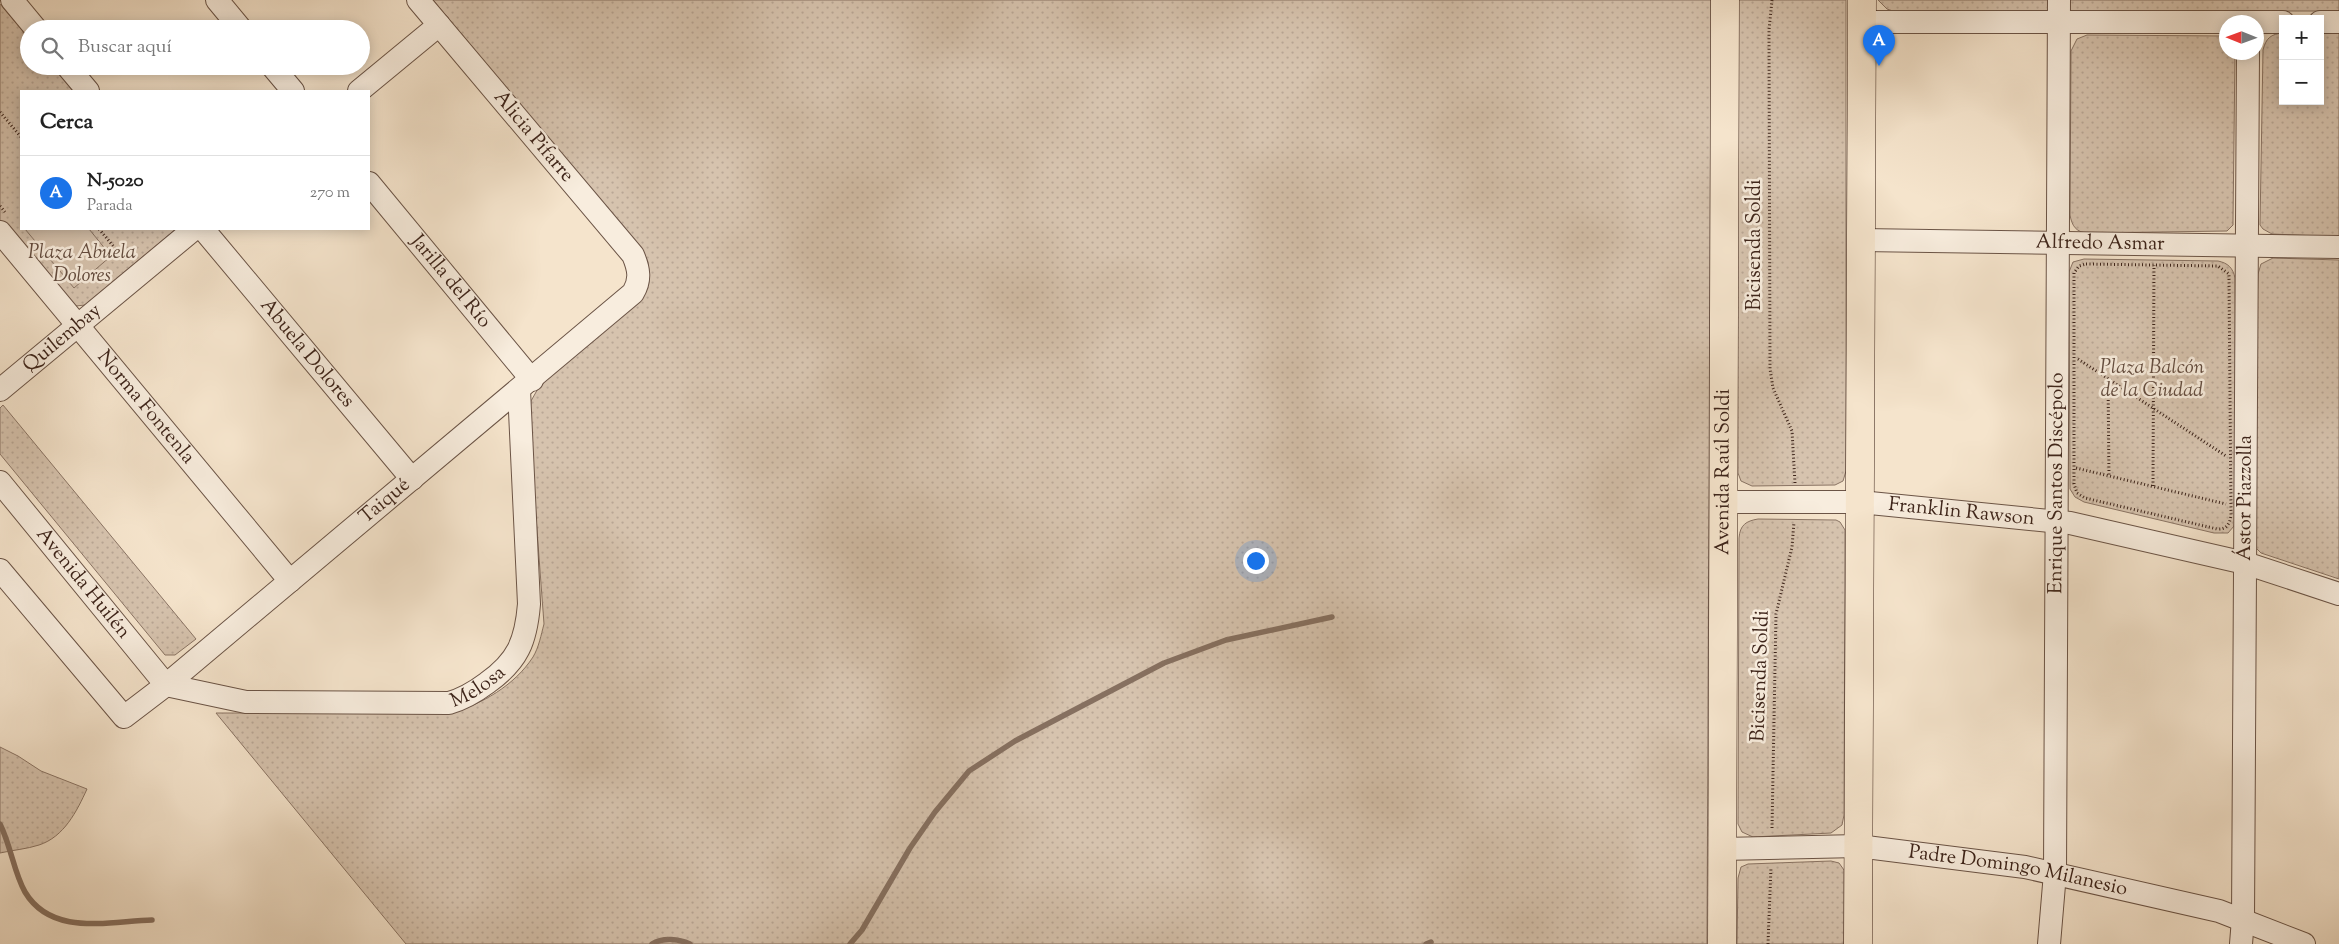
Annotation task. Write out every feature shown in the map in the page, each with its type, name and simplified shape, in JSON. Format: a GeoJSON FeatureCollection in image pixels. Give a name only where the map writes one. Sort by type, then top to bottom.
{"type":"FeatureCollection","features":[{"type":"Feature","properties":{"kind":"main road","name":"Avenida Raúl Soldi"},"geometry":{"type":"LineString","coordinates":[[1722,944],[1725,0]]}},
{"type":"Feature","properties":{"kind":"main road"},"geometry":{"type":"LineString","coordinates":[[1858,944],[1862,11]]}},
{"type":"Feature","properties":{"kind":"street"},"geometry":{"type":"LineString","coordinates":[[12,0],[29,20]]}},
{"type":"Feature","properties":{"kind":"street"},"geometry":{"type":"LineString","coordinates":[[217,0],[234,20]]}},
{"type":"Feature","properties":{"kind":"street","name":"Alicia Pifarre"},"geometry":{"type":"LineString","coordinates":[[418,0],[633,255],[639,278]]}},
{"type":"Feature","properties":{"kind":"street","name":"Enrique Santos Discépolo"},"geometry":{"type":"LineString","coordinates":[[2049,944],[2055,873],[2059,0]]}},
{"type":"Feature","properties":{"kind":"street"},"geometry":{"type":"LineString","coordinates":[[1862,11],[2059,22],[2219,22]]}},
{"type":"Feature","properties":{"kind":"street"},"geometry":{"type":"LineString","coordinates":[[2264,22],[2279,22]]}},
{"type":"Feature","properties":{"kind":"street"},"geometry":{"type":"LineString","coordinates":[[2324,22],[2339,22]]}},
{"type":"Feature","properties":{"kind":"street"},"geometry":{"type":"LineString","coordinates":[[360,90],[439,25]]}},
{"type":"Feature","properties":{"kind":"street","name":"Ástor Piazzolla"},"geometry":{"type":"LineString","coordinates":[[2242,944],[2244,919],[2248,60]]}},
{"type":"Feature","properties":{"kind":"street"},"geometry":{"type":"LineString","coordinates":[[75,75],[87,90]]}},
{"type":"Feature","properties":{"kind":"street"},"geometry":{"type":"LineString","coordinates":[[280,75],[292,90]]}},
{"type":"Feature","properties":{"kind":"street","name":"Jarilla del Río"},"geometry":{"type":"LineString","coordinates":[[370,184],[525,385]]}},
{"type":"Feature","properties":{"kind":"street","name":"Quilembay"},"geometry":{"type":"LineString","coordinates":[[0,390],[193,230]]}},
{"type":"Feature","properties":{"kind":"street","name":"Abuela Dolores"},"geometry":{"type":"LineString","coordinates":[[204,230],[412,479]]}},
{"type":"Feature","properties":{"kind":"street","name":"Norma Fontenla"},"geometry":{"type":"LineString","coordinates":[[0,232],[290,581]]}},
{"type":"Feature","properties":{"kind":"street","name":"Alfredo Asmar"},"geometry":{"type":"LineString","coordinates":[[1861,240],[2339,247]]}},
{"type":"Feature","properties":{"kind":"street","name":"Taiqué"},"geometry":{"type":"LineString","coordinates":[[0,570],[124,717],[166,685],[629,299],[637,286],[639,278]]}},
{"type":"Feature","properties":{"kind":"street","name":"Melosa"},"geometry":{"type":"LineString","coordinates":[[166,685],[246,702],[440,704],[467,696],[502,673],[514,659],[522,643],[528,623],[525,385]]}},
{"type":"Feature","properties":{"kind":"street","name":"Avenida Huilén"},"geometry":{"type":"LineString","coordinates":[[0,482],[166,685]]}},
{"type":"Feature","properties":{"kind":"street","name":"Franklin Rawson"},"geometry":{"type":"LineString","coordinates":[[1723,502],[1860,502],[2057,521],[2246,563],[2339,594]]}},
{"type":"Feature","properties":{"kind":"street","name":"Padre Domingo Milanesio"},"geometry":{"type":"LineString","coordinates":[[1722,849],[1858,846],[2025,868],[2055,873],[2207,908],[2244,919],[2304,944]]}},
{"type":"Feature","properties":{"kind":"path","name":"Bicisenda Soldi"},"geometry":{"type":"LineString","coordinates":[[1772,0],[1769,30],[1770,369],[1773,388],[1789,421],[1793,436],[1794,486]]}},
{"type":"Feature","properties":{"kind":"path"},"geometry":{"type":"LineString","coordinates":[[0,112],[20,136]]}},
{"type":"Feature","properties":{"kind":"path"},"geometry":{"type":"LineString","coordinates":[[100,230],[127,262]]}},
{"type":"Feature","properties":{"kind":"path"},"geometry":{"type":"LineString","coordinates":[[2086,264],[2218,266],[2229,274],[2231,505],[2229,524],[2225,528],[2219,529],[2085,498],[2077,493],[2074,484],[2074,356],[2074,275],[2076,269],[2086,264]]}},
{"type":"Feature","properties":{"kind":"path"},"geometry":{"type":"LineString","coordinates":[[2153,486],[2154,265]]}},
{"type":"Feature","properties":{"kind":"path"},"geometry":{"type":"LineString","coordinates":[[2074,356],[2231,460]]}},
{"type":"Feature","properties":{"kind":"path"},"geometry":{"type":"LineString","coordinates":[[2108,379],[2109,476]]}},
{"type":"Feature","properties":{"kind":"path"},"geometry":{"type":"LineString","coordinates":[[2074,468],[2231,505]]}},
{"type":"Feature","properties":{"kind":"path","name":"Bicisenda Soldi"},"geometry":{"type":"LineString","coordinates":[[1772,836],[1775,626],[1778,601],[1794,536],[1794,519]]}},
{"type":"Feature","properties":{"kind":"path"},"geometry":{"type":"LineString","coordinates":[[1768,944],[1772,863]]}},
{"type":"Feature","properties":{"kind":"green space"},"geometry":{"type":"Polygon","coordinates":[[[433,0],[1711,0],[1707,944],[406,944],[216,713],[450,713],[485,699],[507,685],[526,667],[535,653],[544,624],[529,423],[531,401],[540,385],[649,272],[648,262],[643,251],[433,0]]]}},
{"type":"Feature","properties":{"kind":"green space"},"geometry":{"type":"Polygon","coordinates":[[[1736,0],[1846,0],[1846,471],[1843,481],[1835,485],[1752,486],[1741,481],[1738,473],[1736,0]]]}},
{"type":"Feature","properties":{"kind":"green space"},"geometry":{"type":"Polygon","coordinates":[[[1878,0],[2339,0],[2339,11],[1893,11],[1887,9],[1878,0]]]}},
{"type":"Feature","properties":{"kind":"green space","name":"Plaza Abuela Dolores"},"geometry":{"type":"Polygon","coordinates":[[[0,4],[20,27],[20,75],[60,75],[72,90],[20,90],[20,230],[175,230],[85,305],[76,306],[68,302],[0,220],[0,4]]]}},
{"type":"Feature","properties":{"kind":"green space"},"geometry":{"type":"Polygon","coordinates":[[[2324,33],[2339,33],[2339,237],[2272,234],[2260,225],[2263,60],[2266,42],[2275,34],[2279,34],[2279,105],[2324,105],[2324,33]]]}},
{"type":"Feature","properties":{"kind":"green space"},"geometry":{"type":"Polygon","coordinates":[[[2087,35],[2219,36],[2219,60],[2235,60],[2233,225],[2227,231],[2087,233],[2075,228],[2070,215],[2071,51],[2077,39],[2087,35]]]}},
{"type":"Feature","properties":{"kind":"green space"},"geometry":{"type":"Polygon","coordinates":[[[26,230],[90,230],[111,256],[74,288],[26,230]]]}},
{"type":"Feature","properties":{"kind":"green space"},"geometry":{"type":"Polygon","coordinates":[[[2273,258],[2339,260],[2339,579],[2261,553],[2253,545],[2250,533],[2258,274],[2261,264],[2273,258]]]}},
{"type":"Feature","properties":{"kind":"green space","name":"Plaza Balcón de la Ciudad"},"geometry":{"type":"Polygon","coordinates":[[[2084,259],[2218,261],[2230,266],[2233,271],[2235,278],[2236,516],[2234,526],[2228,533],[2214,533],[2084,502],[2075,497],[2070,489],[2069,272],[2073,262],[2084,259]]]}},
{"type":"Feature","properties":{"kind":"green space"},"geometry":{"type":"Polygon","coordinates":[[[3,405],[196,639],[175,655],[165,655],[0,454],[0,408],[3,405]]]}},
{"type":"Feature","properties":{"kind":"green space"},"geometry":{"type":"Polygon","coordinates":[[[1758,519],[1836,520],[1840,522],[1845,530],[1844,815],[1842,825],[1831,833],[1753,837],[1742,832],[1738,824],[1739,538],[1744,524],[1758,519]]]}},
{"type":"Feature","properties":{"kind":"green space"},"geometry":{"type":"Polygon","coordinates":[[[0,747],[41,771],[87,789],[69,822],[56,836],[30,848],[0,853],[0,747]]]}},
{"type":"Feature","properties":{"kind":"green space"},"geometry":{"type":"Polygon","coordinates":[[[1831,861],[1839,863],[1844,870],[1844,944],[1737,944],[1738,878],[1741,867],[1748,864],[1831,861]]]}},
{"type":"Feature","properties":{"kind":"waterway"},"geometry":{"type":"LineString","coordinates":[[850,944],[862,930],[910,848],[935,812],[969,771],[1015,741],[1164,663],[1226,640],[1332,617]]}},
{"type":"Feature","properties":{"kind":"waterway"},"geometry":{"type":"LineString","coordinates":[[0,824],[21,885],[36,906],[50,916],[82,923],[152,920]]}},
{"type":"Feature","properties":{"kind":"waterway"},"geometry":{"type":"LineString","coordinates":[[652,944],[661,940],[681,941],[690,944]]}},
{"type":"Feature","properties":{"kind":"waterway"},"geometry":{"type":"LineString","coordinates":[[1426,944],[1431,942]]}},
{"type":"Feature","properties":{"kind":"place","name":"N-5020"},"geometry":{"type":"Point","coordinates":[1879,66]}}]}
